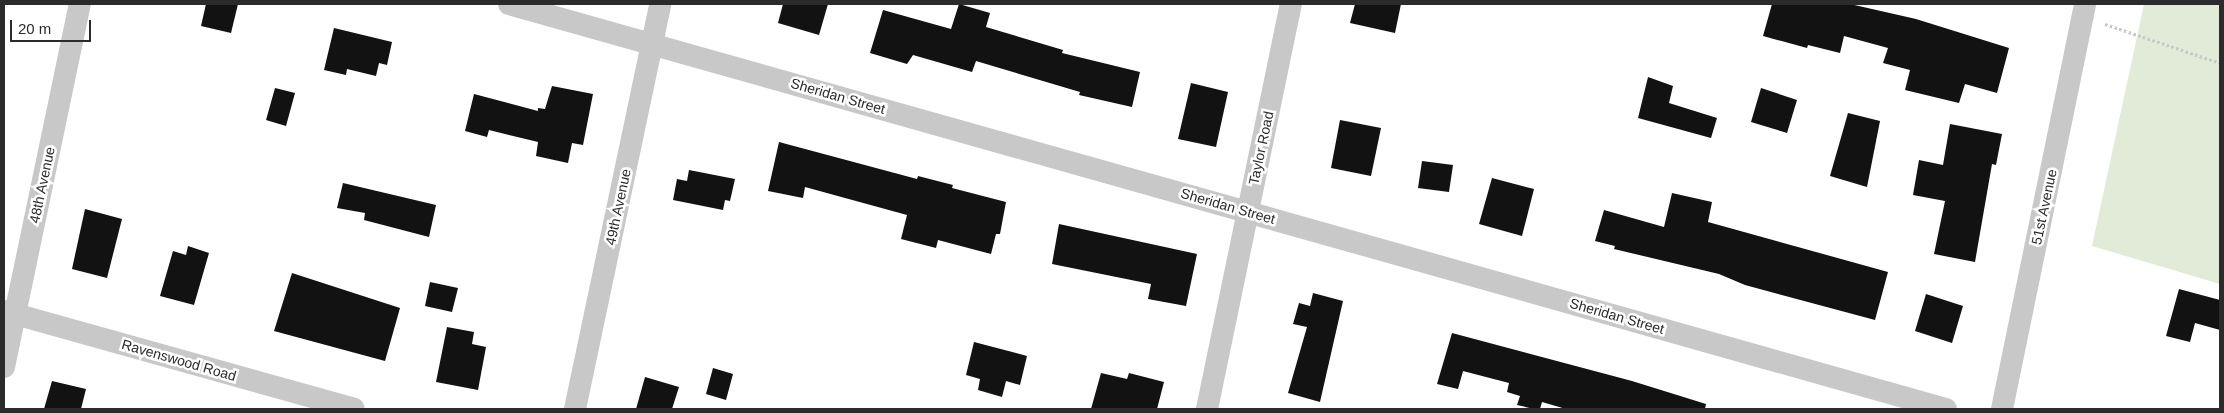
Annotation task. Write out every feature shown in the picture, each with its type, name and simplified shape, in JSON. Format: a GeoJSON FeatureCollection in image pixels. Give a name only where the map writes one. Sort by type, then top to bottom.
{"type":"FeatureCollection","features":[{"type":"Feature","properties":{"kind":"street","name":"48th Avenue"},"geometry":{"type":"LineString","coordinates":[[4,367],[9,312],[80,4]]}},
{"type":"Feature","properties":{"kind":"street","name":"Sheridan Street"},"geometry":{"type":"LineString","coordinates":[[509,4],[1946,409]]}},
{"type":"Feature","properties":{"kind":"street","name":"49th Avenue"},"geometry":{"type":"LineString","coordinates":[[575,409],[660,4]]}},
{"type":"Feature","properties":{"kind":"street","name":"Taylor Road"},"geometry":{"type":"LineString","coordinates":[[1207,409],[1291,4]]}},
{"type":"Feature","properties":{"kind":"street","name":"51st Avenue"},"geometry":{"type":"LineString","coordinates":[[2002,409],[2085,4]]}},
{"type":"Feature","properties":{"kind":"street","name":"Ravenswood Road"},"geometry":{"type":"LineString","coordinates":[[9,312],[354,409]]}},
{"type":"Feature","properties":{"kind":"path"},"geometry":{"type":"LineString","coordinates":[[2100,22],[2220,63]]}},
{"type":"Feature","properties":{"kind":"green space"},"geometry":{"type":"Polygon","coordinates":[[[2144,4],[2220,4],[2220,284],[2092,246],[2144,4]]]}},
{"type":"Feature","properties":{"kind":"building"},"geometry":{"type":"Polygon","coordinates":[[[206,4],[238,4],[231,33],[201,26],[206,4]]]}},
{"type":"Feature","properties":{"kind":"building"},"geometry":{"type":"Polygon","coordinates":[[[783,4],[828,4],[819,35],[778,23],[783,4]]]}},
{"type":"Feature","properties":{"kind":"building"},"geometry":{"type":"Polygon","coordinates":[[[959,4],[990,13],[986,27],[1063,50],[1062,53],[1140,72],[1132,107],[1079,95],[1080,92],[976,61],[972,72],[913,55],[907,64],[870,53],[883,10],[951,29],[959,4]]]}},
{"type":"Feature","properties":{"kind":"building"},"geometry":{"type":"Polygon","coordinates":[[[1355,4],[1401,4],[1395,33],[1350,23],[1355,4]]]}},
{"type":"Feature","properties":{"kind":"building"},"geometry":{"type":"Polygon","coordinates":[[[1772,4],[1850,4],[1916,19],[2009,48],[1997,93],[1965,84],[1959,103],[1905,90],[1910,70],[1883,63],[1888,48],[1844,36],[1840,53],[1808,45],[1807,48],[1763,36],[1772,4]]]}},
{"type":"Feature","properties":{"kind":"building"},"geometry":{"type":"Polygon","coordinates":[[[334,28],[392,42],[387,65],[379,63],[376,76],[347,69],[346,75],[324,70],[334,28]]]}},
{"type":"Feature","properties":{"kind":"building"},"geometry":{"type":"Polygon","coordinates":[[[1648,77],[1673,86],[1669,103],[1717,118],[1711,138],[1638,118],[1648,77]]]}},
{"type":"Feature","properties":{"kind":"building"},"geometry":{"type":"Polygon","coordinates":[[[1191,83],[1228,92],[1216,147],[1178,139],[1191,83]]]}},
{"type":"Feature","properties":{"kind":"building"},"geometry":{"type":"Polygon","coordinates":[[[552,86],[593,94],[583,145],[572,143],[568,163],[536,156],[538,142],[489,130],[487,137],[465,131],[474,94],[538,111],[538,108],[545,109],[552,86]]]}},
{"type":"Feature","properties":{"kind":"building"},"geometry":{"type":"Polygon","coordinates":[[[275,88],[295,93],[286,126],[266,120],[275,88]]]}},
{"type":"Feature","properties":{"kind":"building"},"geometry":{"type":"Polygon","coordinates":[[[1761,88],[1797,100],[1787,133],[1751,122],[1761,88]]]}},
{"type":"Feature","properties":{"kind":"building"},"geometry":{"type":"Polygon","coordinates":[[[1848,113],[1880,121],[1867,187],[1830,176],[1848,113]]]}},
{"type":"Feature","properties":{"kind":"building"},"geometry":{"type":"Polygon","coordinates":[[[1340,120],[1381,128],[1371,176],[1331,168],[1340,120]]]}},
{"type":"Feature","properties":{"kind":"building"},"geometry":{"type":"Polygon","coordinates":[[[1950,124],[2002,134],[1996,165],[1992,164],[1975,262],[1934,254],[1945,201],[1913,195],[1919,160],[1943,165],[1950,124]]]}},
{"type":"Feature","properties":{"kind":"building"},"geometry":{"type":"Polygon","coordinates":[[[779,142],[917,179],[918,176],[953,185],[952,188],[1006,202],[1000,234],[996,234],[991,254],[938,240],[936,248],[901,239],[907,215],[805,187],[803,198],[768,191],[779,142]]]}},
{"type":"Feature","properties":{"kind":"building"},"geometry":{"type":"Polygon","coordinates":[[[1422,161],[1453,165],[1449,192],[1418,188],[1422,161]]]}},
{"type":"Feature","properties":{"kind":"building"},"geometry":{"type":"Polygon","coordinates":[[[689,170],[735,179],[730,201],[725,200],[723,210],[673,200],[677,179],[687,181],[689,170]]]}},
{"type":"Feature","properties":{"kind":"building"},"geometry":{"type":"Polygon","coordinates":[[[1492,178],[1534,189],[1522,236],[1479,224],[1492,178]]]}},
{"type":"Feature","properties":{"kind":"building"},"geometry":{"type":"Polygon","coordinates":[[[343,183],[436,205],[429,237],[364,220],[365,213],[337,208],[343,183]]]}},
{"type":"Feature","properties":{"kind":"building"},"geometry":{"type":"Polygon","coordinates":[[[1672,193],[1712,202],[1708,222],[1888,272],[1875,320],[1745,285],[1719,274],[1614,249],[1615,246],[1595,241],[1604,210],[1664,227],[1672,193]]]}},
{"type":"Feature","properties":{"kind":"building"},"geometry":{"type":"Polygon","coordinates":[[[85,209],[122,219],[107,278],[72,269],[85,209]]]}},
{"type":"Feature","properties":{"kind":"building"},"geometry":{"type":"Polygon","coordinates":[[[1059,224],[1197,254],[1186,306],[1148,299],[1151,284],[1052,264],[1059,224]]]}},
{"type":"Feature","properties":{"kind":"building"},"geometry":{"type":"Polygon","coordinates":[[[188,246],[209,253],[194,305],[160,296],[173,251],[186,255],[188,246]]]}},
{"type":"Feature","properties":{"kind":"building"},"geometry":{"type":"Polygon","coordinates":[[[292,273],[400,308],[385,361],[274,331],[292,273]]]}},
{"type":"Feature","properties":{"kind":"building"},"geometry":{"type":"Polygon","coordinates":[[[430,282],[458,288],[452,312],[425,306],[430,282]]]}},
{"type":"Feature","properties":{"kind":"building"},"geometry":{"type":"Polygon","coordinates":[[[2179,289],[2220,300],[2220,330],[2195,323],[2190,342],[2166,336],[2179,289]]]}},
{"type":"Feature","properties":{"kind":"building"},"geometry":{"type":"Polygon","coordinates":[[[1313,293],[1343,301],[1320,402],[1288,393],[1307,327],[1293,324],[1299,303],[1310,306],[1313,293]]]}},
{"type":"Feature","properties":{"kind":"building"},"geometry":{"type":"Polygon","coordinates":[[[1926,294],[1963,306],[1952,343],[1915,331],[1926,294]]]}},
{"type":"Feature","properties":{"kind":"building"},"geometry":{"type":"Polygon","coordinates":[[[447,327],[474,332],[472,344],[486,347],[478,390],[436,382],[447,327]]]}},
{"type":"Feature","properties":{"kind":"building"},"geometry":{"type":"Polygon","coordinates":[[[1452,333],[1632,381],[1706,404],[1705,409],[1566,409],[1542,402],[1540,409],[1534,409],[1517,405],[1520,396],[1507,392],[1509,383],[1463,371],[1458,389],[1437,384],[1452,333]]]}},
{"type":"Feature","properties":{"kind":"building"},"geometry":{"type":"Polygon","coordinates":[[[974,342],[1027,356],[1020,385],[1006,381],[1002,397],[978,390],[980,379],[966,375],[974,342]]]}},
{"type":"Feature","properties":{"kind":"building"},"geometry":{"type":"Polygon","coordinates":[[[713,368],[733,374],[726,400],[706,394],[713,368]]]}},
{"type":"Feature","properties":{"kind":"building"},"geometry":{"type":"Polygon","coordinates":[[[1101,373],[1127,379],[1129,373],[1164,382],[1157,409],[1091,409],[1101,373]]]}},
{"type":"Feature","properties":{"kind":"building"},"geometry":{"type":"Polygon","coordinates":[[[645,377],[679,387],[672,409],[636,409],[645,377]]]}},
{"type":"Feature","properties":{"kind":"building"},"geometry":{"type":"Polygon","coordinates":[[[52,381],[86,389],[81,409],[44,409],[52,381]]]}}]}
